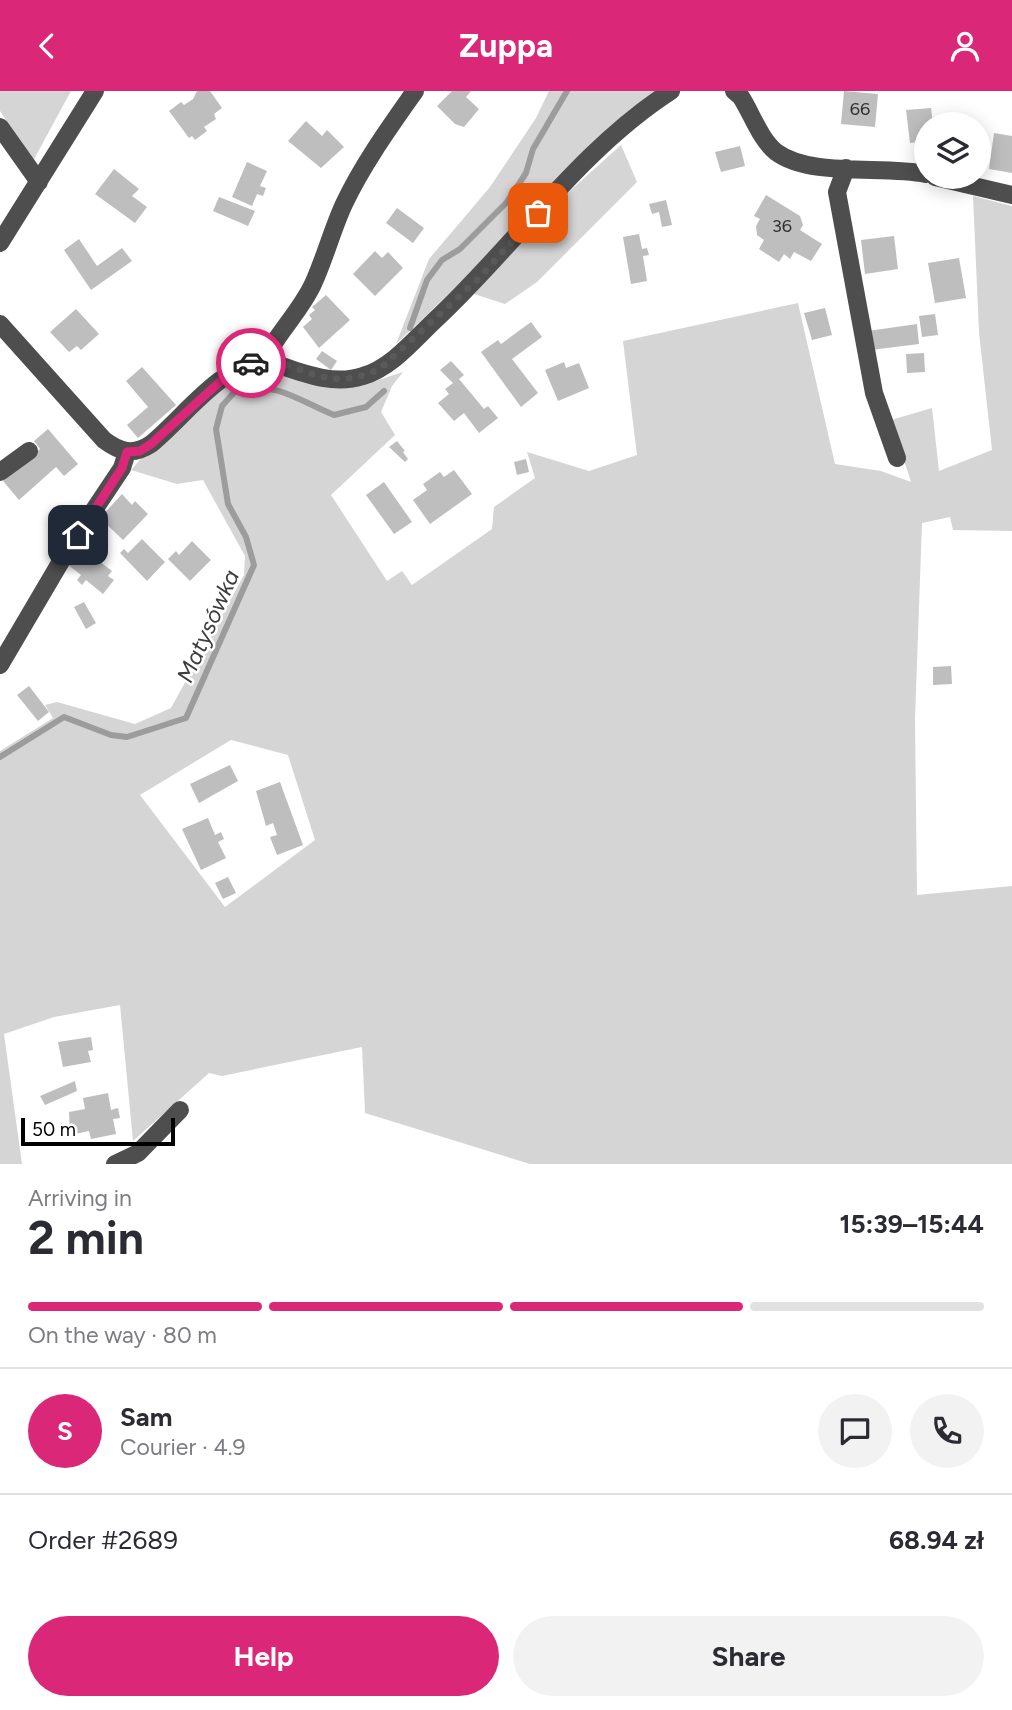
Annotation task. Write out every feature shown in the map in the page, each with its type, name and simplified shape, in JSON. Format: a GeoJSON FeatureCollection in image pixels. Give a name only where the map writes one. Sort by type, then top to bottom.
{"type":"FeatureCollection","features":[{"type":"Feature","properties":{"kind":"street"},"geometry":{"type":"LineString","coordinates":[[0,243],[94,91]]}},
{"type":"Feature","properties":{"kind":"street"},"geometry":{"type":"LineString","coordinates":[[264,360],[309,292],[343,205],[365,163],[415,91]]}},
{"type":"Feature","properties":{"kind":"street"},"geometry":{"type":"LineString","coordinates":[[0,324],[104,440],[127,452],[140,451],[151,444],[240,367],[264,360],[330,380],[364,376],[381,368],[478,279],[589,158],[648,106],[671,91]]}},
{"type":"Feature","properties":{"kind":"street"},"geometry":{"type":"LineString","coordinates":[[737,94],[775,151],[789,159],[846,168],[914,172]]}},
{"type":"Feature","properties":{"kind":"street"},"geometry":{"type":"LineString","coordinates":[[0,127],[39,182]]}},
{"type":"Feature","properties":{"kind":"street"},"geometry":{"type":"LineString","coordinates":[[846,168],[837,192],[874,393],[897,459]]}},
{"type":"Feature","properties":{"kind":"street"},"geometry":{"type":"LineString","coordinates":[[986,189],[1012,195]]}},
{"type":"Feature","properties":{"kind":"street"},"geometry":{"type":"LineString","coordinates":[[0,472],[29,451]]}},
{"type":"Feature","properties":{"kind":"street"},"geometry":{"type":"LineString","coordinates":[[0,665],[70,546],[122,468],[127,452]]}},
{"type":"Feature","properties":{"kind":"street"},"geometry":{"type":"LineString","coordinates":[[115,1164],[138,1153],[180,1110]]}},
{"type":"Feature","properties":{"kind":"shaded area"},"geometry":{"type":"Polygon","coordinates":[[[0,91],[71,91],[33,161],[0,111],[0,91]]]}},
{"type":"Feature","properties":{"kind":"shaded area"},"geometry":{"type":"Polygon","coordinates":[[[549,91],[662,91],[396,344],[429,259],[490,187],[536,118],[549,91]]]}},
{"type":"Feature","properties":{"kind":"shaded area"},"geometry":{"type":"Polygon","coordinates":[[[621,145],[637,182],[537,282],[505,304],[474,294],[563,197],[621,145]]]}},
{"type":"Feature","properties":{"kind":"shaded area"},"geometry":{"type":"Polygon","coordinates":[[[973,196],[1012,206],[1012,531],[953,530],[950,517],[922,523],[915,719],[917,895],[1012,886],[1012,1164],[530,1164],[365,1113],[362,1047],[222,1076],[209,1073],[133,1141],[120,1005],[54,1017],[4,1034],[22,1164],[0,1164],[0,751],[53,718],[45,705],[57,702],[135,724],[171,708],[244,575],[245,556],[203,480],[177,484],[131,470],[143,456],[229,381],[254,370],[375,381],[403,372],[392,386],[381,412],[395,435],[331,495],[387,581],[402,571],[412,585],[492,529],[494,507],[535,478],[527,452],[589,471],[637,455],[623,341],[798,303],[835,464],[881,471],[911,482],[891,420],[932,408],[939,471],[992,450],[979,332],[973,196]],[[231,740],[140,795],[225,907],[315,840],[288,755],[231,740]]]}},
{"type":"Feature","properties":{"kind":"building"},"geometry":{"type":"Polygon","coordinates":[[[197,91],[210,91],[222,108],[214,114],[216,119],[204,127],[207,131],[195,140],[192,136],[189,138],[169,111],[181,102],[184,105],[193,99],[197,91]]]}},
{"type":"Feature","properties":{"kind":"building"},"geometry":{"type":"Polygon","coordinates":[[[452,91],[471,91],[466,97],[479,109],[464,127],[455,124],[437,106],[452,91]]]}},
{"type":"Feature","properties":{"kind":"building"},"geometry":{"type":"Polygon","coordinates":[[[844,91],[878,94],[875,127],[841,124],[844,91]]]}},
{"type":"Feature","properties":{"kind":"building"},"geometry":{"type":"Polygon","coordinates":[[[931,108],[932,112],[914,112],[914,142],[910,143],[906,110],[931,108]]]}},
{"type":"Feature","properties":{"kind":"building"},"geometry":{"type":"Polygon","coordinates":[[[306,121],[322,136],[327,130],[344,147],[321,168],[288,141],[306,121]]]}},
{"type":"Feature","properties":{"kind":"building"},"geometry":{"type":"Polygon","coordinates":[[[994,133],[1012,136],[1012,173],[991,169],[994,133]]]}},
{"type":"Feature","properties":{"kind":"building"},"geometry":{"type":"Polygon","coordinates":[[[740,146],[745,166],[721,172],[715,152],[740,146]]]}},
{"type":"Feature","properties":{"kind":"building"},"geometry":{"type":"Polygon","coordinates":[[[247,162],[267,171],[260,186],[266,188],[263,196],[257,194],[252,206],[232,197],[247,162]]]}},
{"type":"Feature","properties":{"kind":"building"},"geometry":{"type":"Polygon","coordinates":[[[114,169],[139,189],[132,196],[147,207],[135,223],[95,194],[114,169]]]}},
{"type":"Feature","properties":{"kind":"building"},"geometry":{"type":"Polygon","coordinates":[[[766,195],[800,216],[803,225],[800,230],[822,244],[811,261],[794,252],[790,259],[784,254],[779,262],[759,249],[764,240],[757,235],[756,226],[760,219],[754,216],[766,195]]]}},
{"type":"Feature","properties":{"kind":"building"},"geometry":{"type":"Polygon","coordinates":[[[219,197],[255,211],[248,226],[213,211],[219,197]]]}},
{"type":"Feature","properties":{"kind":"building"},"geometry":{"type":"Polygon","coordinates":[[[666,200],[672,225],[662,227],[659,212],[652,214],[649,204],[666,200]]]}},
{"type":"Feature","properties":{"kind":"building"},"geometry":{"type":"Polygon","coordinates":[[[397,208],[424,228],[413,243],[386,223],[397,208]]]}},
{"type":"Feature","properties":{"kind":"building"},"geometry":{"type":"Polygon","coordinates":[[[639,234],[642,249],[647,248],[649,255],[643,256],[647,281],[631,284],[623,237],[639,234]]]}},
{"type":"Feature","properties":{"kind":"building"},"geometry":{"type":"Polygon","coordinates":[[[894,236],[898,269],[865,274],[861,240],[894,236]]]}},
{"type":"Feature","properties":{"kind":"building"},"geometry":{"type":"Polygon","coordinates":[[[79,239],[97,266],[122,248],[132,261],[91,290],[64,250],[79,239]]]}},
{"type":"Feature","properties":{"kind":"building"},"geometry":{"type":"Polygon","coordinates":[[[375,251],[382,258],[388,252],[403,268],[375,296],[353,274],[375,251]]]}},
{"type":"Feature","properties":{"kind":"building"},"geometry":{"type":"Polygon","coordinates":[[[959,258],[966,298],[935,303],[928,263],[959,258]]]}},
{"type":"Feature","properties":{"kind":"building"},"geometry":{"type":"Polygon","coordinates":[[[326,295],[350,320],[319,348],[303,327],[312,319],[309,315],[315,310],[312,307],[326,295]]]}},
{"type":"Feature","properties":{"kind":"building"},"geometry":{"type":"Polygon","coordinates":[[[825,308],[832,335],[812,340],[804,313],[825,308]]]}},
{"type":"Feature","properties":{"kind":"building"},"geometry":{"type":"Polygon","coordinates":[[[76,309],[99,334],[81,350],[77,346],[69,352],[50,332],[76,309]]]}},
{"type":"Feature","properties":{"kind":"building"},"geometry":{"type":"Polygon","coordinates":[[[935,314],[938,335],[922,337],[919,316],[935,314]]]}},
{"type":"Feature","properties":{"kind":"building"},"geometry":{"type":"Polygon","coordinates":[[[531,322],[542,337],[512,359],[538,393],[521,407],[481,352],[498,340],[501,344],[531,322]]]}},
{"type":"Feature","properties":{"kind":"building"},"geometry":{"type":"Polygon","coordinates":[[[917,324],[919,344],[871,350],[868,331],[917,324]]]}},
{"type":"Feature","properties":{"kind":"building"},"geometry":{"type":"Polygon","coordinates":[[[322,351],[337,361],[331,370],[316,359],[322,351]]]}},
{"type":"Feature","properties":{"kind":"building"},"geometry":{"type":"Polygon","coordinates":[[[924,353],[925,372],[907,373],[906,354],[924,353]]]}},
{"type":"Feature","properties":{"kind":"building"},"geometry":{"type":"Polygon","coordinates":[[[451,361],[464,375],[459,379],[484,409],[488,406],[498,418],[479,433],[464,413],[454,421],[438,403],[449,394],[445,389],[453,383],[440,370],[451,361]]]}},
{"type":"Feature","properties":{"kind":"building"},"geometry":{"type":"Polygon","coordinates":[[[564,362],[566,368],[579,363],[589,388],[558,401],[545,370],[564,362]]]}},
{"type":"Feature","properties":{"kind":"building"},"geometry":{"type":"Polygon","coordinates":[[[142,367],[176,405],[138,438],[127,425],[148,407],[126,381],[142,367]]]}},
{"type":"Feature","properties":{"kind":"building"},"geometry":{"type":"Polygon","coordinates":[[[48,429],[78,464],[64,476],[56,467],[19,500],[3,481],[40,449],[34,441],[48,429]]]}},
{"type":"Feature","properties":{"kind":"building"},"geometry":{"type":"Polygon","coordinates":[[[397,441],[405,451],[403,452],[408,459],[405,462],[389,447],[397,441]]]}},
{"type":"Feature","properties":{"kind":"building"},"geometry":{"type":"Polygon","coordinates":[[[526,459],[529,472],[517,475],[514,462],[526,459]]]}},
{"type":"Feature","properties":{"kind":"building"},"geometry":{"type":"Polygon","coordinates":[[[454,470],[472,494],[430,524],[413,500],[427,490],[423,484],[440,472],[444,477],[454,470]]]}},
{"type":"Feature","properties":{"kind":"building"},"geometry":{"type":"Polygon","coordinates":[[[384,482],[412,522],[394,534],[366,495],[384,482]]]}},
{"type":"Feature","properties":{"kind":"building"},"geometry":{"type":"Polygon","coordinates":[[[122,494],[132,505],[135,501],[148,514],[123,540],[100,518],[122,494]]]}},
{"type":"Feature","properties":{"kind":"building"},"geometry":{"type":"Polygon","coordinates":[[[88,534],[102,545],[96,552],[82,540],[88,534]]]}},
{"type":"Feature","properties":{"kind":"building"},"geometry":{"type":"Polygon","coordinates":[[[142,539],[165,562],[147,581],[120,553],[124,549],[128,553],[142,539]]]}},
{"type":"Feature","properties":{"kind":"building"},"geometry":{"type":"Polygon","coordinates":[[[192,541],[211,560],[190,581],[168,559],[176,551],[179,555],[192,541]]]}},
{"type":"Feature","properties":{"kind":"building"},"geometry":{"type":"Polygon","coordinates":[[[77,552],[91,563],[95,558],[112,571],[108,576],[114,580],[103,594],[86,580],[82,585],[77,580],[81,575],[67,564],[77,552]]]}},
{"type":"Feature","properties":{"kind":"building"},"geometry":{"type":"Polygon","coordinates":[[[84,602],[96,623],[86,629],[74,607],[84,602]]]}},
{"type":"Feature","properties":{"kind":"building"},"geometry":{"type":"Polygon","coordinates":[[[951,666],[952,684],[933,685],[933,667],[951,666]]]}},
{"type":"Feature","properties":{"kind":"building"},"geometry":{"type":"Polygon","coordinates":[[[29,686],[49,712],[38,721],[17,695],[29,686]]]}},
{"type":"Feature","properties":{"kind":"building"},"geometry":{"type":"Polygon","coordinates":[[[230,765],[238,781],[199,803],[190,784],[230,765]]]}},
{"type":"Feature","properties":{"kind":"building"},"geometry":{"type":"Polygon","coordinates":[[[280,782],[303,845],[277,855],[270,837],[277,835],[273,823],[266,826],[256,791],[280,782]]]}},
{"type":"Feature","properties":{"kind":"building"},"geometry":{"type":"Polygon","coordinates":[[[208,818],[215,835],[221,832],[224,839],[218,842],[226,858],[201,870],[182,829],[208,818]]]}},
{"type":"Feature","properties":{"kind":"building"},"geometry":{"type":"Polygon","coordinates":[[[228,877],[236,893],[223,899],[215,883],[228,877]]]}},
{"type":"Feature","properties":{"kind":"building"},"geometry":{"type":"Polygon","coordinates":[[[91,1037],[93,1050],[88,1051],[91,1062],[63,1067],[58,1042],[91,1037]]]}},
{"type":"Feature","properties":{"kind":"building"},"geometry":{"type":"Polygon","coordinates":[[[75,1081],[77,1091],[45,1105],[40,1096],[75,1081]]]}},
{"type":"Feature","properties":{"kind":"building"},"geometry":{"type":"Polygon","coordinates":[[[108,1093],[111,1110],[118,1108],[120,1118],[113,1119],[116,1134],[91,1139],[89,1131],[70,1135],[69,1112],[85,1109],[83,1098],[108,1093]]]}},
{"type":"Feature","properties":{"kind":"waterway","name":"Matysówka"},"geometry":{"type":"LineString","coordinates":[[410,328],[427,280],[442,260],[460,249],[507,202],[526,173],[533,149],[567,91]]}},
{"type":"Feature","properties":{"kind":"waterway","name":"Matysówka"},"geometry":{"type":"LineString","coordinates":[[0,757],[64,717],[111,735],[127,737],[186,718],[254,565],[246,537],[228,504],[216,429],[222,406],[238,388],[277,390],[334,415],[366,407],[384,391]]}},
{"type":"Feature","properties":{"kind":"way so far"},"geometry":{"type":"LineString","coordinates":[[251,363],[264,360],[330,380],[364,376],[381,368],[478,279],[538,213]]}},
{"type":"Feature","properties":{"kind":"route"},"geometry":{"type":"LineString","coordinates":[[78,535],[122,468],[127,452],[140,451],[151,444],[223,379],[251,363]]}}]}
